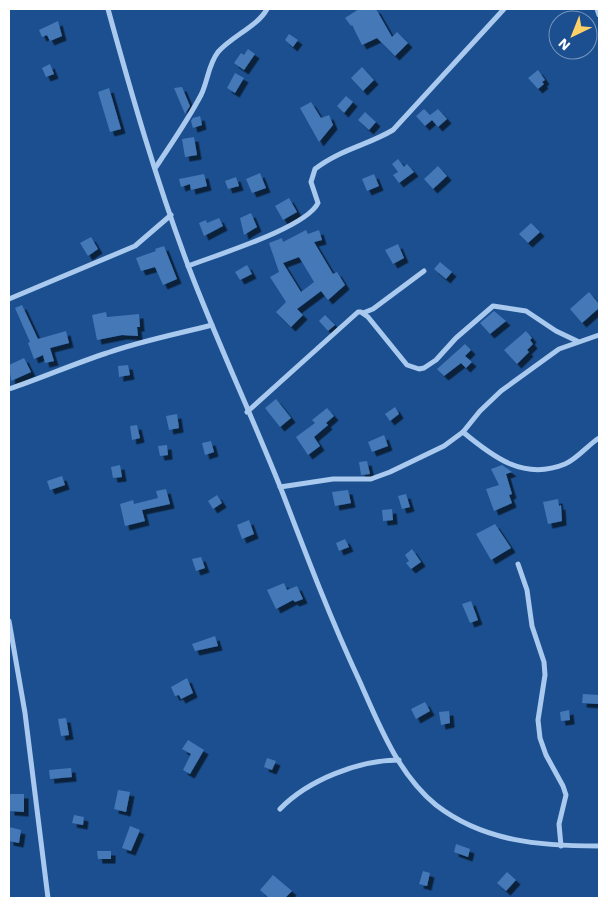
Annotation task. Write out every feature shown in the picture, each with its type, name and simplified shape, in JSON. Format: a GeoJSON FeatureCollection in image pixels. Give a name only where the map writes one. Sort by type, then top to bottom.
{"type":"FeatureCollection","features":[{"type":"Feature","properties":{"kind":"street"},"geometry":{"type":"LineString","coordinates":[[108,9],[188,266],[341,640],[389,746],[420,788],[436,804],[473,828],[518,841],[561,846],[599,846]]}},
{"type":"Feature","properties":{"kind":"street"},"geometry":{"type":"LineString","coordinates":[[156,167],[202,93],[211,66],[218,53],[256,22],[267,9]]}},
{"type":"Feature","properties":{"kind":"street"},"geometry":{"type":"LineString","coordinates":[[188,266],[282,230],[306,218],[318,203],[311,182],[315,169],[346,150],[378,139],[393,130],[504,9]]}},
{"type":"Feature","properties":{"kind":"street"},"geometry":{"type":"LineString","coordinates":[[597,9],[599,15]]}},
{"type":"Feature","properties":{"kind":"street"},"geometry":{"type":"LineString","coordinates":[[9,300],[135,246],[171,215]]}},
{"type":"Feature","properties":{"kind":"street"},"geometry":{"type":"LineString","coordinates":[[247,412],[354,314],[372,309],[424,271]]}},
{"type":"Feature","properties":{"kind":"street"},"geometry":{"type":"LineString","coordinates":[[363,313],[406,365],[419,369],[436,360],[456,338],[493,306],[526,310],[556,331],[577,341]]}},
{"type":"Feature","properties":{"kind":"street"},"geometry":{"type":"LineString","coordinates":[[9,390],[109,352],[212,325]]}},
{"type":"Feature","properties":{"kind":"street"},"geometry":{"type":"LineString","coordinates":[[280,487],[333,479],[371,479],[390,472],[444,446],[463,432],[480,411],[502,391],[559,349],[577,341],[599,335]]}},
{"type":"Feature","properties":{"kind":"street"},"geometry":{"type":"LineString","coordinates":[[463,432],[491,456],[527,470],[539,470],[566,464],[599,438]]}},
{"type":"Feature","properties":{"kind":"street"},"geometry":{"type":"LineString","coordinates":[[518,564],[527,590],[532,626],[544,662],[545,675],[538,720],[540,738],[546,755],[566,795],[559,824],[561,846]]}},
{"type":"Feature","properties":{"kind":"street"},"geometry":{"type":"LineString","coordinates":[[9,622],[25,714],[48,898]]}},
{"type":"Feature","properties":{"kind":"street"},"geometry":{"type":"LineString","coordinates":[[280,809],[307,786],[378,760],[399,760]]}},
{"type":"Feature","properties":{"kind":"building"},"geometry":{"type":"Polygon","coordinates":[[[359,9],[376,9],[392,37],[397,32],[408,43],[395,56],[377,38],[362,45],[352,25],[345,18],[359,9]]]}},
{"type":"Feature","properties":{"kind":"building"},"geometry":{"type":"Polygon","coordinates":[[[58,21],[62,36],[50,41],[47,35],[42,37],[39,30],[58,21]]]}},
{"type":"Feature","properties":{"kind":"building"},"geometry":{"type":"Polygon","coordinates":[[[289,34],[298,40],[293,47],[285,40],[289,34]]]}},
{"type":"Feature","properties":{"kind":"building"},"geometry":{"type":"Polygon","coordinates":[[[248,49],[255,54],[244,70],[234,63],[241,53],[244,55],[248,49]]]}},
{"type":"Feature","properties":{"kind":"building"},"geometry":{"type":"Polygon","coordinates":[[[50,64],[54,74],[46,77],[42,68],[50,64]]]}},
{"type":"Feature","properties":{"kind":"building"},"geometry":{"type":"Polygon","coordinates":[[[362,67],[374,80],[363,91],[351,78],[362,67]]]}},
{"type":"Feature","properties":{"kind":"building"},"geometry":{"type":"Polygon","coordinates":[[[538,70],[545,80],[542,82],[544,84],[538,89],[528,78],[538,70]]]}},
{"type":"Feature","properties":{"kind":"building"},"geometry":{"type":"Polygon","coordinates":[[[235,73],[244,78],[235,93],[227,88],[235,73]]]}},
{"type":"Feature","properties":{"kind":"building"},"geometry":{"type":"Polygon","coordinates":[[[182,87],[190,106],[185,114],[174,88],[182,87]]]}},
{"type":"Feature","properties":{"kind":"building"},"geometry":{"type":"Polygon","coordinates":[[[109,88],[121,129],[110,132],[98,92],[109,88]]]}},
{"type":"Feature","properties":{"kind":"building"},"geometry":{"type":"Polygon","coordinates":[[[346,96],[353,102],[344,113],[337,106],[346,96]]]}},
{"type":"Feature","properties":{"kind":"building"},"geometry":{"type":"Polygon","coordinates":[[[311,102],[321,118],[329,115],[333,125],[319,142],[300,108],[311,102]]]}},
{"type":"Feature","properties":{"kind":"building"},"geometry":{"type":"Polygon","coordinates":[[[424,109],[430,115],[438,109],[447,119],[438,127],[432,120],[425,126],[416,116],[424,109]]]}},
{"type":"Feature","properties":{"kind":"building"},"geometry":{"type":"Polygon","coordinates":[[[365,112],[376,122],[369,130],[358,120],[365,112]]]}},
{"type":"Feature","properties":{"kind":"building"},"geometry":{"type":"Polygon","coordinates":[[[200,116],[202,125],[193,128],[191,121],[193,118],[200,116]]]}},
{"type":"Feature","properties":{"kind":"building"},"geometry":{"type":"Polygon","coordinates":[[[194,137],[197,155],[185,157],[182,139],[194,137]]]}},
{"type":"Feature","properties":{"kind":"building"},"geometry":{"type":"Polygon","coordinates":[[[398,159],[404,167],[407,164],[414,172],[399,183],[393,175],[398,172],[392,164],[398,159]]]}},
{"type":"Feature","properties":{"kind":"building"},"geometry":{"type":"Polygon","coordinates":[[[438,166],[447,176],[433,189],[424,179],[438,166]]]}},
{"type":"Feature","properties":{"kind":"building"},"geometry":{"type":"Polygon","coordinates":[[[260,173],[266,188],[252,193],[246,179],[260,173]]]}},
{"type":"Feature","properties":{"kind":"building"},"geometry":{"type":"Polygon","coordinates":[[[204,174],[207,186],[191,190],[190,184],[181,187],[179,179],[204,174]]]}},
{"type":"Feature","properties":{"kind":"building"},"geometry":{"type":"Polygon","coordinates":[[[374,174],[379,186],[367,191],[362,179],[374,174]]]}},
{"type":"Feature","properties":{"kind":"building"},"geometry":{"type":"Polygon","coordinates":[[[236,177],[239,186],[228,189],[225,181],[236,177]]]}},
{"type":"Feature","properties":{"kind":"building"},"geometry":{"type":"Polygon","coordinates":[[[289,198],[297,212],[283,220],[275,206],[289,198]]]}},
{"type":"Feature","properties":{"kind":"building"},"geometry":{"type":"Polygon","coordinates":[[[251,213],[257,227],[244,235],[240,218],[251,213]]]}},
{"type":"Feature","properties":{"kind":"building"},"geometry":{"type":"Polygon","coordinates":[[[219,218],[223,226],[204,236],[199,223],[206,220],[207,223],[219,218]]]}},
{"type":"Feature","properties":{"kind":"building"},"geometry":{"type":"Polygon","coordinates":[[[531,223],[540,232],[528,243],[519,234],[531,223]]]}},
{"type":"Feature","properties":{"kind":"building"},"geometry":{"type":"Polygon","coordinates":[[[306,230],[308,234],[319,230],[322,240],[314,242],[333,274],[337,272],[345,285],[328,300],[321,291],[297,309],[303,315],[291,327],[276,312],[286,302],[270,277],[279,272],[269,243],[282,238],[283,242],[306,230]],[[299,257],[283,263],[301,292],[314,282],[299,257]]]}},
{"type":"Feature","properties":{"kind":"building"},"geometry":{"type":"Polygon","coordinates":[[[91,237],[98,249],[88,256],[80,243],[91,237]]]}},
{"type":"Feature","properties":{"kind":"building"},"geometry":{"type":"Polygon","coordinates":[[[398,244],[404,258],[393,264],[385,250],[398,244]]]}},
{"type":"Feature","properties":{"kind":"building"},"geometry":{"type":"Polygon","coordinates":[[[164,246],[177,279],[163,285],[155,267],[141,271],[136,258],[164,246]]]}},
{"type":"Feature","properties":{"kind":"building"},"geometry":{"type":"Polygon","coordinates":[[[440,262],[452,272],[446,279],[434,269],[440,262]]]}},
{"type":"Feature","properties":{"kind":"building"},"geometry":{"type":"Polygon","coordinates":[[[247,265],[252,274],[240,280],[235,272],[247,265]]]}},
{"type":"Feature","properties":{"kind":"building"},"geometry":{"type":"Polygon","coordinates":[[[589,292],[599,304],[599,308],[582,323],[570,309],[589,292]]]}},
{"type":"Feature","properties":{"kind":"building"},"geometry":{"type":"Polygon","coordinates":[[[22,305],[38,339],[66,331],[69,343],[50,348],[54,361],[45,363],[43,355],[34,359],[28,343],[30,342],[15,308],[22,305]]]}},
{"type":"Feature","properties":{"kind":"building"},"geometry":{"type":"Polygon","coordinates":[[[494,311],[506,321],[490,334],[480,323],[494,311]]]}},
{"type":"Feature","properties":{"kind":"building"},"geometry":{"type":"Polygon","coordinates":[[[106,312],[107,317],[139,314],[140,327],[137,327],[138,336],[122,335],[97,340],[92,315],[106,312]]]}},
{"type":"Feature","properties":{"kind":"building"},"geometry":{"type":"Polygon","coordinates":[[[325,315],[335,325],[328,331],[319,321],[325,315]]]}},
{"type":"Feature","properties":{"kind":"building"},"geometry":{"type":"Polygon","coordinates":[[[526,331],[532,338],[530,340],[533,344],[527,350],[529,352],[517,364],[504,350],[526,331]]]}},
{"type":"Feature","properties":{"kind":"building"},"geometry":{"type":"Polygon","coordinates":[[[465,344],[471,350],[465,356],[472,362],[466,368],[461,363],[444,376],[437,369],[465,344]]]}},
{"type":"Feature","properties":{"kind":"building"},"geometry":{"type":"Polygon","coordinates":[[[24,358],[31,372],[11,381],[9,365],[24,358]]]}},
{"type":"Feature","properties":{"kind":"building"},"geometry":{"type":"Polygon","coordinates":[[[128,365],[130,375],[119,377],[118,366],[128,365]]]}},
{"type":"Feature","properties":{"kind":"building"},"geometry":{"type":"Polygon","coordinates":[[[276,399],[291,418],[280,427],[265,408],[276,399]]]}},
{"type":"Feature","properties":{"kind":"building"},"geometry":{"type":"Polygon","coordinates":[[[395,407],[399,414],[390,421],[385,414],[395,407]]]}},
{"type":"Feature","properties":{"kind":"building"},"geometry":{"type":"Polygon","coordinates":[[[327,408],[334,416],[326,423],[328,425],[314,437],[320,446],[308,455],[296,437],[315,423],[312,420],[327,408]]]}},
{"type":"Feature","properties":{"kind":"building"},"geometry":{"type":"Polygon","coordinates":[[[177,414],[179,428],[169,430],[166,416],[177,414]]]}},
{"type":"Feature","properties":{"kind":"building"},"geometry":{"type":"Polygon","coordinates":[[[137,425],[140,438],[132,440],[130,426],[137,425]]]}},
{"type":"Feature","properties":{"kind":"building"},"geometry":{"type":"Polygon","coordinates":[[[384,435],[388,446],[372,452],[368,442],[384,435]]]}},
{"type":"Feature","properties":{"kind":"building"},"geometry":{"type":"Polygon","coordinates":[[[211,441],[214,452],[205,455],[202,443],[211,441]]]}},
{"type":"Feature","properties":{"kind":"building"},"geometry":{"type":"Polygon","coordinates":[[[167,445],[168,455],[160,456],[158,446],[167,445]]]}},
{"type":"Feature","properties":{"kind":"building"},"geometry":{"type":"Polygon","coordinates":[[[367,461],[370,474],[361,475],[359,462],[367,461]]]}},
{"type":"Feature","properties":{"kind":"building"},"geometry":{"type":"Polygon","coordinates":[[[120,465],[122,477],[113,478],[111,467],[120,465]]]}},
{"type":"Feature","properties":{"kind":"building"},"geometry":{"type":"Polygon","coordinates":[[[502,465],[512,472],[506,474],[512,494],[509,495],[512,503],[494,511],[486,489],[499,485],[491,469],[502,465]]]}},
{"type":"Feature","properties":{"kind":"building"},"geometry":{"type":"Polygon","coordinates":[[[62,476],[65,485],[50,490],[47,481],[62,476]]]}},
{"type":"Feature","properties":{"kind":"building"},"geometry":{"type":"Polygon","coordinates":[[[166,489],[170,504],[142,510],[145,521],[125,526],[120,504],[133,500],[134,504],[158,498],[156,491],[166,489]]]}},
{"type":"Feature","properties":{"kind":"building"},"geometry":{"type":"Polygon","coordinates":[[[348,490],[351,503],[335,506],[332,492],[348,490]]]}},
{"type":"Feature","properties":{"kind":"building"},"geometry":{"type":"Polygon","coordinates":[[[406,494],[410,507],[402,509],[398,496],[406,494]]]}},
{"type":"Feature","properties":{"kind":"building"},"geometry":{"type":"Polygon","coordinates":[[[217,495],[222,503],[213,509],[208,501],[217,495]]]}},
{"type":"Feature","properties":{"kind":"building"},"geometry":{"type":"Polygon","coordinates":[[[558,499],[559,506],[561,505],[562,521],[548,524],[543,502],[558,499]]]}},
{"type":"Feature","properties":{"kind":"building"},"geometry":{"type":"Polygon","coordinates":[[[392,509],[393,520],[383,521],[382,510],[392,509]]]}},
{"type":"Feature","properties":{"kind":"building"},"geometry":{"type":"Polygon","coordinates":[[[249,520],[254,534],[242,539],[237,525],[249,520]]]}},
{"type":"Feature","properties":{"kind":"building"},"geometry":{"type":"Polygon","coordinates":[[[495,524],[511,548],[491,560],[476,534],[495,524]]]}},
{"type":"Feature","properties":{"kind":"building"},"geometry":{"type":"Polygon","coordinates":[[[345,539],[349,547],[339,551],[336,543],[345,539]]]}},
{"type":"Feature","properties":{"kind":"building"},"geometry":{"type":"Polygon","coordinates":[[[412,549],[421,562],[411,569],[406,563],[409,561],[405,555],[412,549]]]}},
{"type":"Feature","properties":{"kind":"building"},"geometry":{"type":"Polygon","coordinates":[[[201,557],[205,568],[196,571],[192,559],[201,557]]]}},
{"type":"Feature","properties":{"kind":"building"},"geometry":{"type":"Polygon","coordinates":[[[284,583],[287,590],[297,586],[303,599],[295,602],[293,600],[276,609],[267,590],[284,583]]]}},
{"type":"Feature","properties":{"kind":"building"},"geometry":{"type":"Polygon","coordinates":[[[471,601],[478,620],[470,623],[462,604],[471,601]]]}},
{"type":"Feature","properties":{"kind":"building"},"geometry":{"type":"Polygon","coordinates":[[[215,636],[218,646],[195,651],[192,644],[215,636]]]}},
{"type":"Feature","properties":{"kind":"building"},"geometry":{"type":"Polygon","coordinates":[[[187,678],[193,693],[181,699],[179,695],[175,696],[171,687],[187,678]]]}},
{"type":"Feature","properties":{"kind":"building"},"geometry":{"type":"Polygon","coordinates":[[[583,694],[599,695],[598,704],[582,703],[583,694]]]}},
{"type":"Feature","properties":{"kind":"building"},"geometry":{"type":"Polygon","coordinates":[[[425,702],[430,711],[416,719],[411,709],[425,702]]]}},
{"type":"Feature","properties":{"kind":"building"},"geometry":{"type":"Polygon","coordinates":[[[569,710],[570,720],[561,721],[560,712],[569,710]]]}},
{"type":"Feature","properties":{"kind":"building"},"geometry":{"type":"Polygon","coordinates":[[[449,711],[450,723],[441,725],[439,712],[449,711]]]}},
{"type":"Feature","properties":{"kind":"building"},"geometry":{"type":"Polygon","coordinates":[[[66,718],[69,735],[61,736],[58,719],[66,718]]]}},
{"type":"Feature","properties":{"kind":"building"},"geometry":{"type":"Polygon","coordinates":[[[188,740],[204,750],[190,774],[183,770],[191,754],[182,749],[188,740]]]}},
{"type":"Feature","properties":{"kind":"building"},"geometry":{"type":"Polygon","coordinates":[[[267,758],[276,761],[272,770],[264,767],[267,758]]]}},
{"type":"Feature","properties":{"kind":"building"},"geometry":{"type":"Polygon","coordinates":[[[71,768],[72,777],[50,779],[49,770],[71,768]]]}},
{"type":"Feature","properties":{"kind":"building"},"geometry":{"type":"Polygon","coordinates":[[[118,790],[130,792],[126,812],[114,809],[118,790]]]}},
{"type":"Feature","properties":{"kind":"building"},"geometry":{"type":"Polygon","coordinates":[[[9,794],[24,794],[24,812],[10,811],[9,794]]]}},
{"type":"Feature","properties":{"kind":"building"},"geometry":{"type":"Polygon","coordinates":[[[74,815],[84,817],[83,825],[72,823],[74,815]]]}},
{"type":"Feature","properties":{"kind":"building"},"geometry":{"type":"Polygon","coordinates":[[[130,826],[140,830],[131,851],[122,848],[130,826]]]}},
{"type":"Feature","properties":{"kind":"building"},"geometry":{"type":"Polygon","coordinates":[[[9,827],[21,830],[19,843],[9,841],[9,827]]]}},
{"type":"Feature","properties":{"kind":"building"},"geometry":{"type":"Polygon","coordinates":[[[456,844],[470,849],[468,857],[454,852],[456,844]]]}},
{"type":"Feature","properties":{"kind":"building"},"geometry":{"type":"Polygon","coordinates":[[[97,851],[111,851],[111,859],[98,859],[97,851]]]}},
{"type":"Feature","properties":{"kind":"building"},"geometry":{"type":"Polygon","coordinates":[[[423,871],[430,873],[427,886],[419,884],[423,871]]]}},
{"type":"Feature","properties":{"kind":"building"},"geometry":{"type":"Polygon","coordinates":[[[507,872],[516,880],[506,891],[497,883],[507,872]]]}},
{"type":"Feature","properties":{"kind":"building"},"geometry":{"type":"Polygon","coordinates":[[[273,875],[292,891],[285,898],[269,898],[260,890],[273,875]]]}}]}
